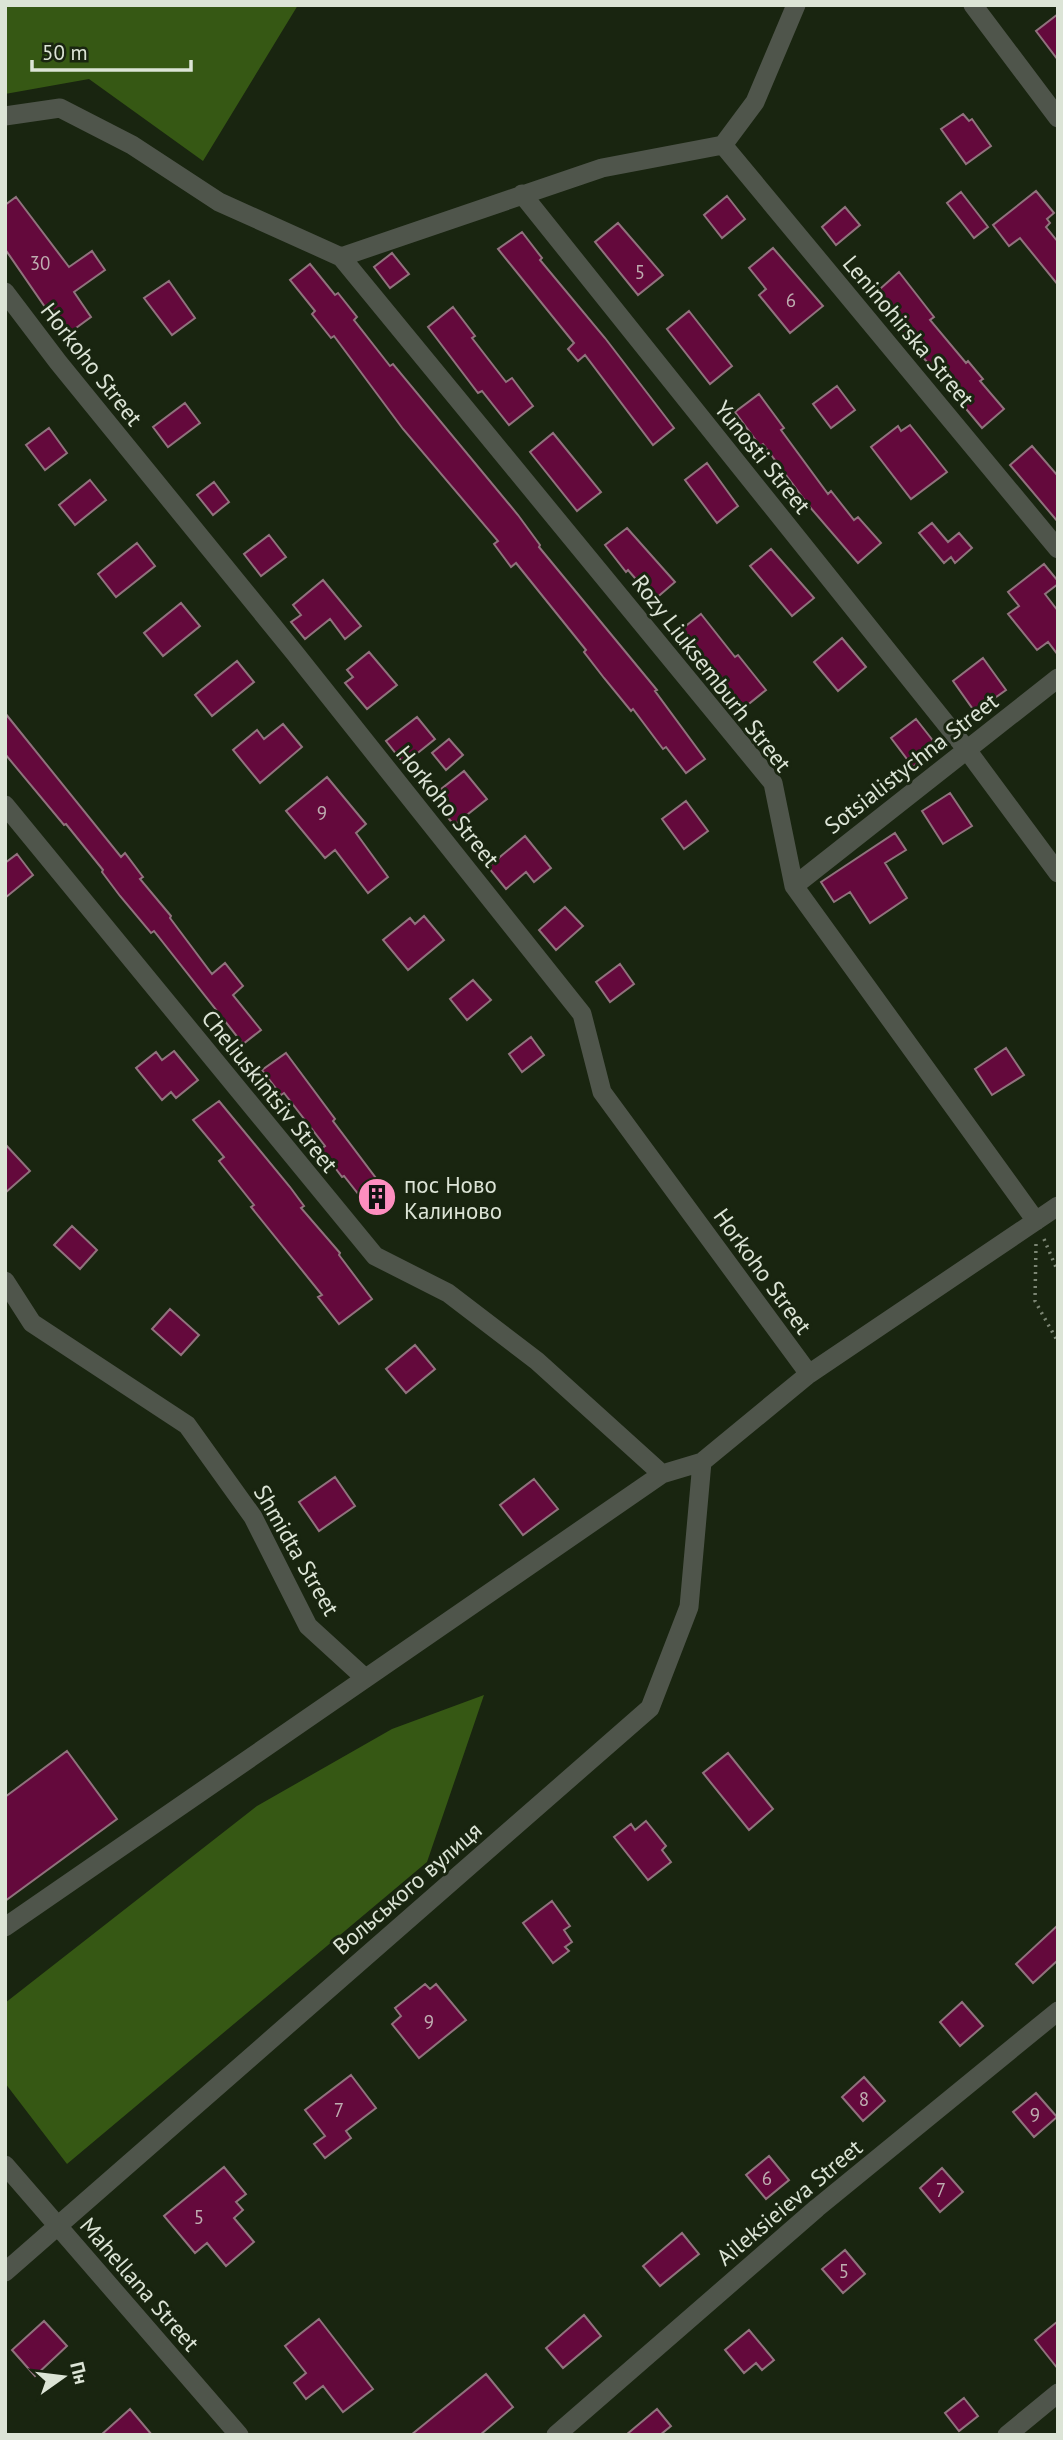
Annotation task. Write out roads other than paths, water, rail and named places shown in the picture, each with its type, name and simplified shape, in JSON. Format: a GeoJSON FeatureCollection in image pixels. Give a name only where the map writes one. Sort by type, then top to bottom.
{"type":"FeatureCollection","features":[{"type":"Feature","properties":{"kind":"street"},"geometry":{"type":"LineString","coordinates":[[5,116],[60,108],[132,145],[219,202],[341,257],[602,168],[723,145],[755,102],[796,5]]}},
{"type":"Feature","properties":{"kind":"street"},"geometry":{"type":"LineString","coordinates":[[973,5],[1058,118]]}},
{"type":"Feature","properties":{"kind":"street","name":"Leninohirska Street"},"geometry":{"type":"LineString","coordinates":[[723,145],[1058,549]]}},
{"type":"Feature","properties":{"kind":"street","name":"Yunosti Street"},"geometry":{"type":"LineString","coordinates":[[522,194],[967,750],[1058,873]]}},
{"type":"Feature","properties":{"kind":"street","name":"Rozy Liuksemburh Street"},"geometry":{"type":"LineString","coordinates":[[341,257],[773,783],[794,886],[1036,1221]]}},
{"type":"Feature","properties":{"kind":"street","name":"Horkoho Street"},"geometry":{"type":"LineString","coordinates":[[5,292],[58,362],[294,652],[582,1014],[602,1092],[809,1374]]}},
{"type":"Feature","properties":{"kind":"street","name":"Sotsialistychna Street"},"geometry":{"type":"LineString","coordinates":[[794,886],[1058,678]]}},
{"type":"Feature","properties":{"kind":"street","name":"Cheliuskintsiv Street"},"geometry":{"type":"LineString","coordinates":[[5,805],[375,1256],[448,1293],[537,1362],[662,1475]]}},
{"type":"Feature","properties":{"kind":"street"},"geometry":{"type":"LineString","coordinates":[[5,1927],[662,1475],[702,1462],[809,1374],[1058,1206]]}},
{"type":"Feature","properties":{"kind":"street","name":"Shmidta Street"},"geometry":{"type":"LineString","coordinates":[[5,1281],[32,1323],[187,1425],[253,1517],[308,1626],[365,1678]]}},
{"type":"Feature","properties":{"kind":"street","name":"Вольського вулиця"},"geometry":{"type":"LineString","coordinates":[[5,2272],[650,1708],[689,1607],[702,1462]]}},
{"type":"Feature","properties":{"kind":"street","name":"Aileksieieva Street"},"geometry":{"type":"LineString","coordinates":[[556,2435],[817,2208],[1058,2011]]}},
{"type":"Feature","properties":{"kind":"street","name":"Mahellana Street"},"geometry":{"type":"LineString","coordinates":[[5,2165],[239,2435]]}},
{"type":"Feature","properties":{"kind":"street"},"geometry":{"type":"LineString","coordinates":[[1007,2435],[1058,2393]]}},
{"type":"Feature","properties":{"kind":"place","name":"пос Ново Калиново"},"geometry":{"type":"Point","coordinates":[377,1197]}}]}
